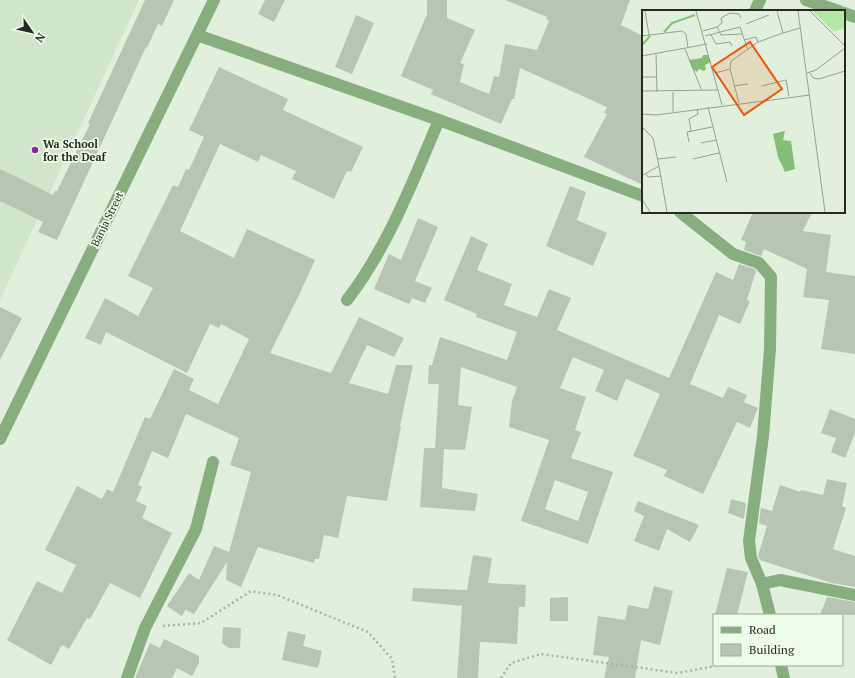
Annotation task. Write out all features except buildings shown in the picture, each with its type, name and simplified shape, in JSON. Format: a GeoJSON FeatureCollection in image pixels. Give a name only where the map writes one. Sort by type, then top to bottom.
{"type":"FeatureCollection","features":[{"type":"Feature","properties":{"kind":"street","name":"Banja Street"},"geometry":{"type":"LineString","coordinates":[[0,439],[214,0]]}},
{"type":"Feature","properties":{"kind":"street"},"geometry":{"type":"LineString","coordinates":[[755,10],[760,0]]}},
{"type":"Feature","properties":{"kind":"street"},"geometry":{"type":"LineString","coordinates":[[806,0],[836,10]]}},
{"type":"Feature","properties":{"kind":"street"},"geometry":{"type":"LineString","coordinates":[[845,13],[855,17]]}},
{"type":"Feature","properties":{"kind":"street"},"geometry":{"type":"LineString","coordinates":[[197,35],[439,120],[642,196]]}},
{"type":"Feature","properties":{"kind":"street"},"geometry":{"type":"LineString","coordinates":[[347,300],[379,252],[409,190],[439,120]]}},
{"type":"Feature","properties":{"kind":"street"},"geometry":{"type":"LineString","coordinates":[[681,213],[733,254],[759,263],[771,277],[770,357],[763,436],[749,541],[751,558],[762,584],[770,614]]}},
{"type":"Feature","properties":{"kind":"street"},"geometry":{"type":"LineString","coordinates":[[127,678],[145,628],[196,529],[213,462]]}},
{"type":"Feature","properties":{"kind":"street"},"geometry":{"type":"LineString","coordinates":[[762,584],[780,580],[855,595]]}},
{"type":"Feature","properties":{"kind":"path"},"geometry":{"type":"LineString","coordinates":[[145,628],[201,623],[252,592],[277,596],[368,632],[392,659],[395,678]]}},
{"type":"Feature","properties":{"kind":"path"},"geometry":{"type":"LineString","coordinates":[[501,678],[511,663],[541,654],[678,673],[715,666]]}},
{"type":"Feature","properties":{"kind":"shaded area","name":"Wa School for the Deaf"},"geometry":{"type":"Polygon","coordinates":[[[0,0],[139,0],[0,300],[0,0]]]}},
{"type":"Feature","properties":{"kind":"place","name":"Wa School for the Deaf"},"geometry":{"type":"Point","coordinates":[35,150]}}]}
